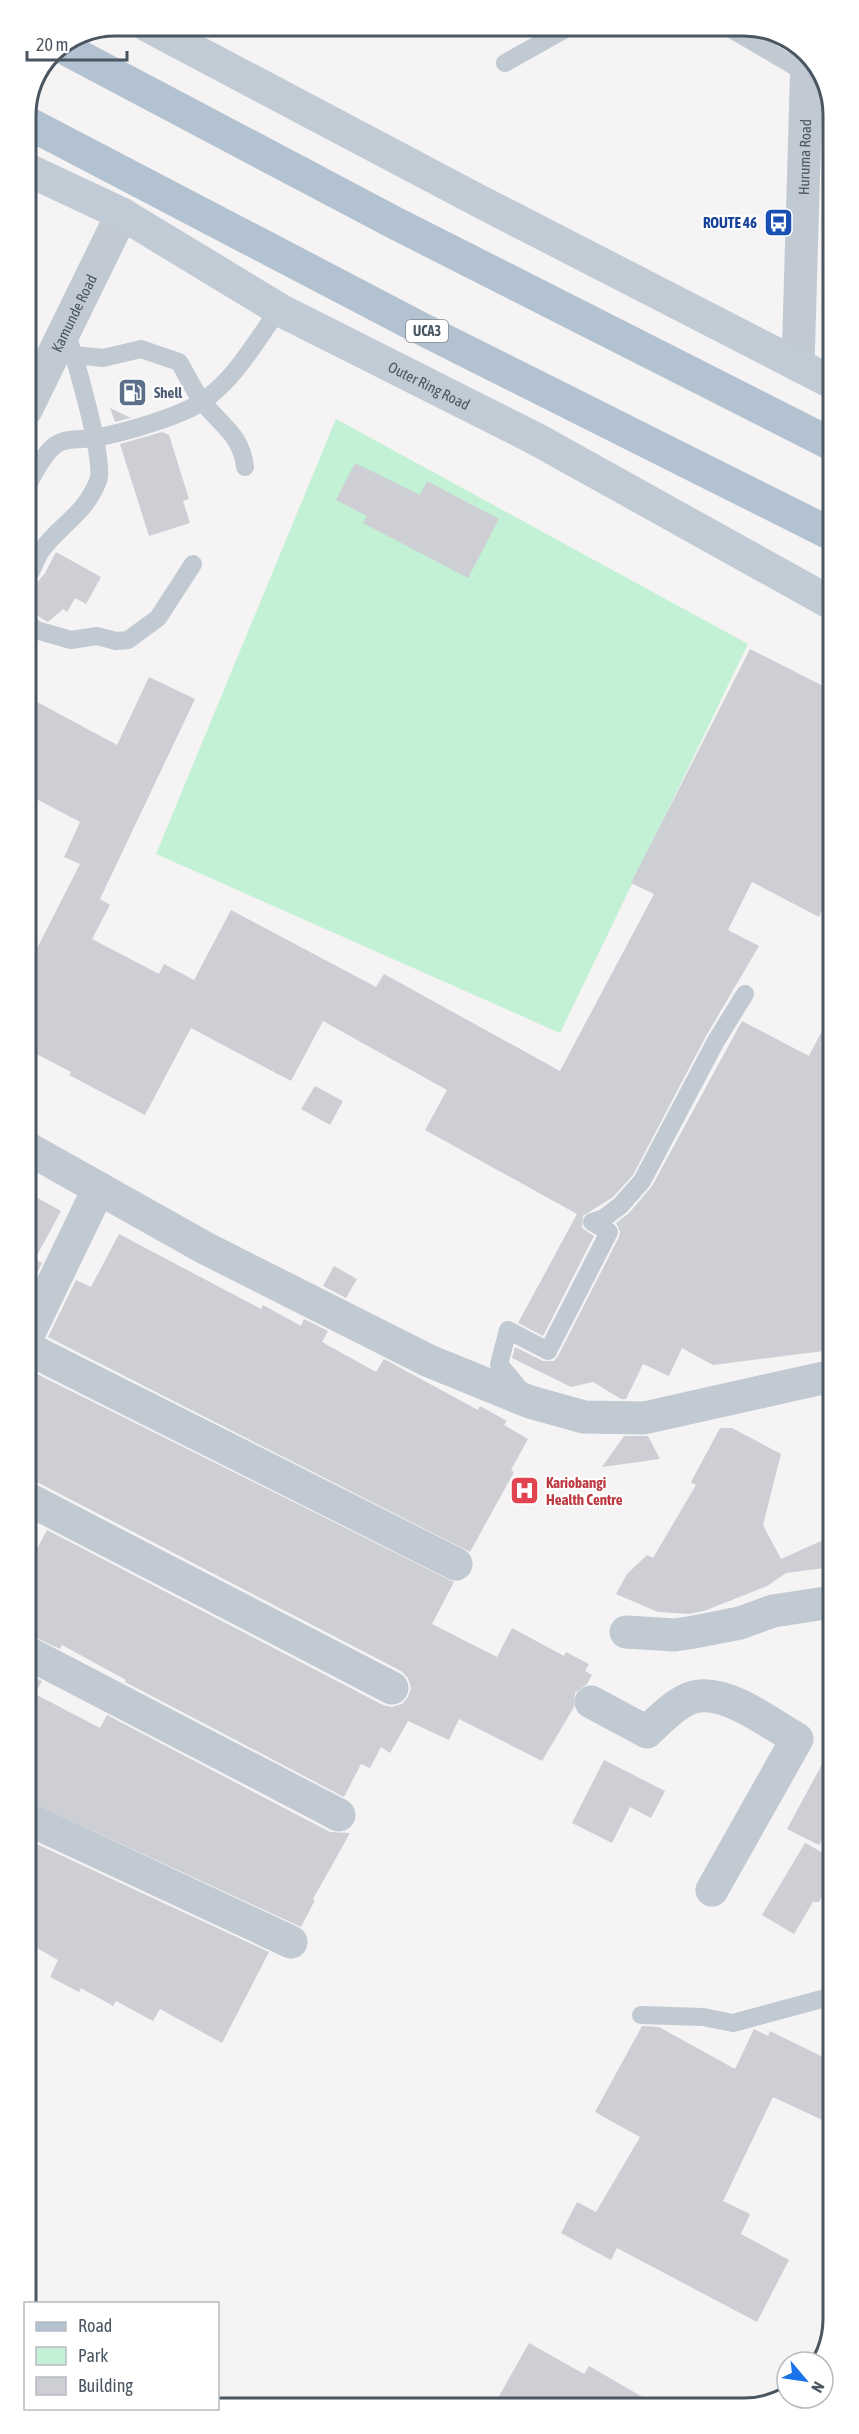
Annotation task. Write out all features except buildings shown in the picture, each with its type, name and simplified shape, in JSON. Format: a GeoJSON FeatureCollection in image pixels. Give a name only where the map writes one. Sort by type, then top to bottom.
{"type":"FeatureCollection","features":[{"type":"Feature","properties":{"kind":"main road"},"geometry":{"type":"LineString","coordinates":[[167,36],[481,202],[823,378]]}},
{"type":"Feature","properties":{"kind":"main road"},"geometry":{"type":"LineString","coordinates":[[69,51],[393,222],[823,440]]}},
{"type":"Feature","properties":{"kind":"main road","name":"UCA3"},"geometry":{"type":"LineString","coordinates":[[36,127],[431,333],[823,530]]}},
{"type":"Feature","properties":{"kind":"main road","name":"Outer Ring Road"},"geometry":{"type":"LineString","coordinates":[[36,174],[122,214],[279,309],[536,439],[823,599]]}},
{"type":"Feature","properties":{"kind":"street","name":"Huruma Road"},"geometry":{"type":"LineString","coordinates":[[798,365],[807,67]]}},
{"type":"Feature","properties":{"kind":"street","name":"Kamunde Road"},"geometry":{"type":"LineString","coordinates":[[36,395],[70,343],[122,214]]}},
{"type":"Feature","properties":{"kind":"street"},"geometry":{"type":"LineString","coordinates":[[36,1153],[205,1248],[429,1361],[531,1402],[584,1417],[644,1418],[823,1378]]}},
{"type":"Feature","properties":{"kind":"street"},"geometry":{"type":"LineString","coordinates":[[36,1319],[99,1188]]}},
{"type":"Feature","properties":{"kind":"street"},"geometry":{"type":"LineString","coordinates":[[36,1353],[456,1564]]}},
{"type":"Feature","properties":{"kind":"street"},"geometry":{"type":"LineString","coordinates":[[36,1504],[392,1688]]}},
{"type":"Feature","properties":{"kind":"street"},"geometry":{"type":"LineString","coordinates":[[626,1632],[675,1635],[740,1623],[773,1611],[823,1603]]}},
{"type":"Feature","properties":{"kind":"street"},"geometry":{"type":"LineString","coordinates":[[36,1657],[339,1815]]}},
{"type":"Feature","properties":{"kind":"street"},"geometry":{"type":"LineString","coordinates":[[591,1702],[647,1732],[668,1711],[699,1696],[734,1702],[796,1739],[712,1890]]}},
{"type":"Feature","properties":{"kind":"street"},"geometry":{"type":"LineString","coordinates":[[36,1823],[291,1942]]}},
{"type":"Feature","properties":{"kind":"lane"},"geometry":{"type":"LineString","coordinates":[[505,63],[553,36]]}},
{"type":"Feature","properties":{"kind":"lane"},"geometry":{"type":"LineString","coordinates":[[747,36],[802,62]]}},
{"type":"Feature","properties":{"kind":"lane"},"geometry":{"type":"LineString","coordinates":[[36,472],[48,452],[56,444],[65,440],[94,438],[163,419],[202,402],[234,373],[279,309]]}},
{"type":"Feature","properties":{"kind":"lane"},"geometry":{"type":"LineString","coordinates":[[70,343],[103,358],[141,349],[179,362],[202,402],[237,440],[243,451],[245,467]]}},
{"type":"Feature","properties":{"kind":"lane"},"geometry":{"type":"LineString","coordinates":[[36,559],[40,551],[80,513],[99,479],[100,465],[70,343]]}},
{"type":"Feature","properties":{"kind":"lane"},"geometry":{"type":"LineString","coordinates":[[36,630],[71,640],[97,636],[116,641],[128,640],[158,618],[193,564]]}},
{"type":"Feature","properties":{"kind":"lane"},"geometry":{"type":"LineString","coordinates":[[531,1402],[499,1364],[508,1330],[548,1351],[609,1232],[592,1222],[604,1218],[621,1205],[642,1181],[716,1041],[745,994]]}},
{"type":"Feature","properties":{"kind":"lane"},"geometry":{"type":"LineString","coordinates":[[641,2015],[703,2017],[733,2023],[823,1999]]}},
{"type":"Feature","properties":{"kind":"green space"},"geometry":{"type":"Polygon","coordinates":[[[336,419],[748,644],[560,1033],[156,854],[336,419]]]}},
{"type":"Feature","properties":{"kind":"place","name":"ROUTE 46"},"geometry":{"type":"Point","coordinates":[778,222]}},
{"type":"Feature","properties":{"kind":"place","name":"Shell"},"geometry":{"type":"Point","coordinates":[133,392]}},
{"type":"Feature","properties":{"kind":"place","name":"Kariobangi Health Centre"},"geometry":{"type":"Point","coordinates":[525,1491]}}]}
